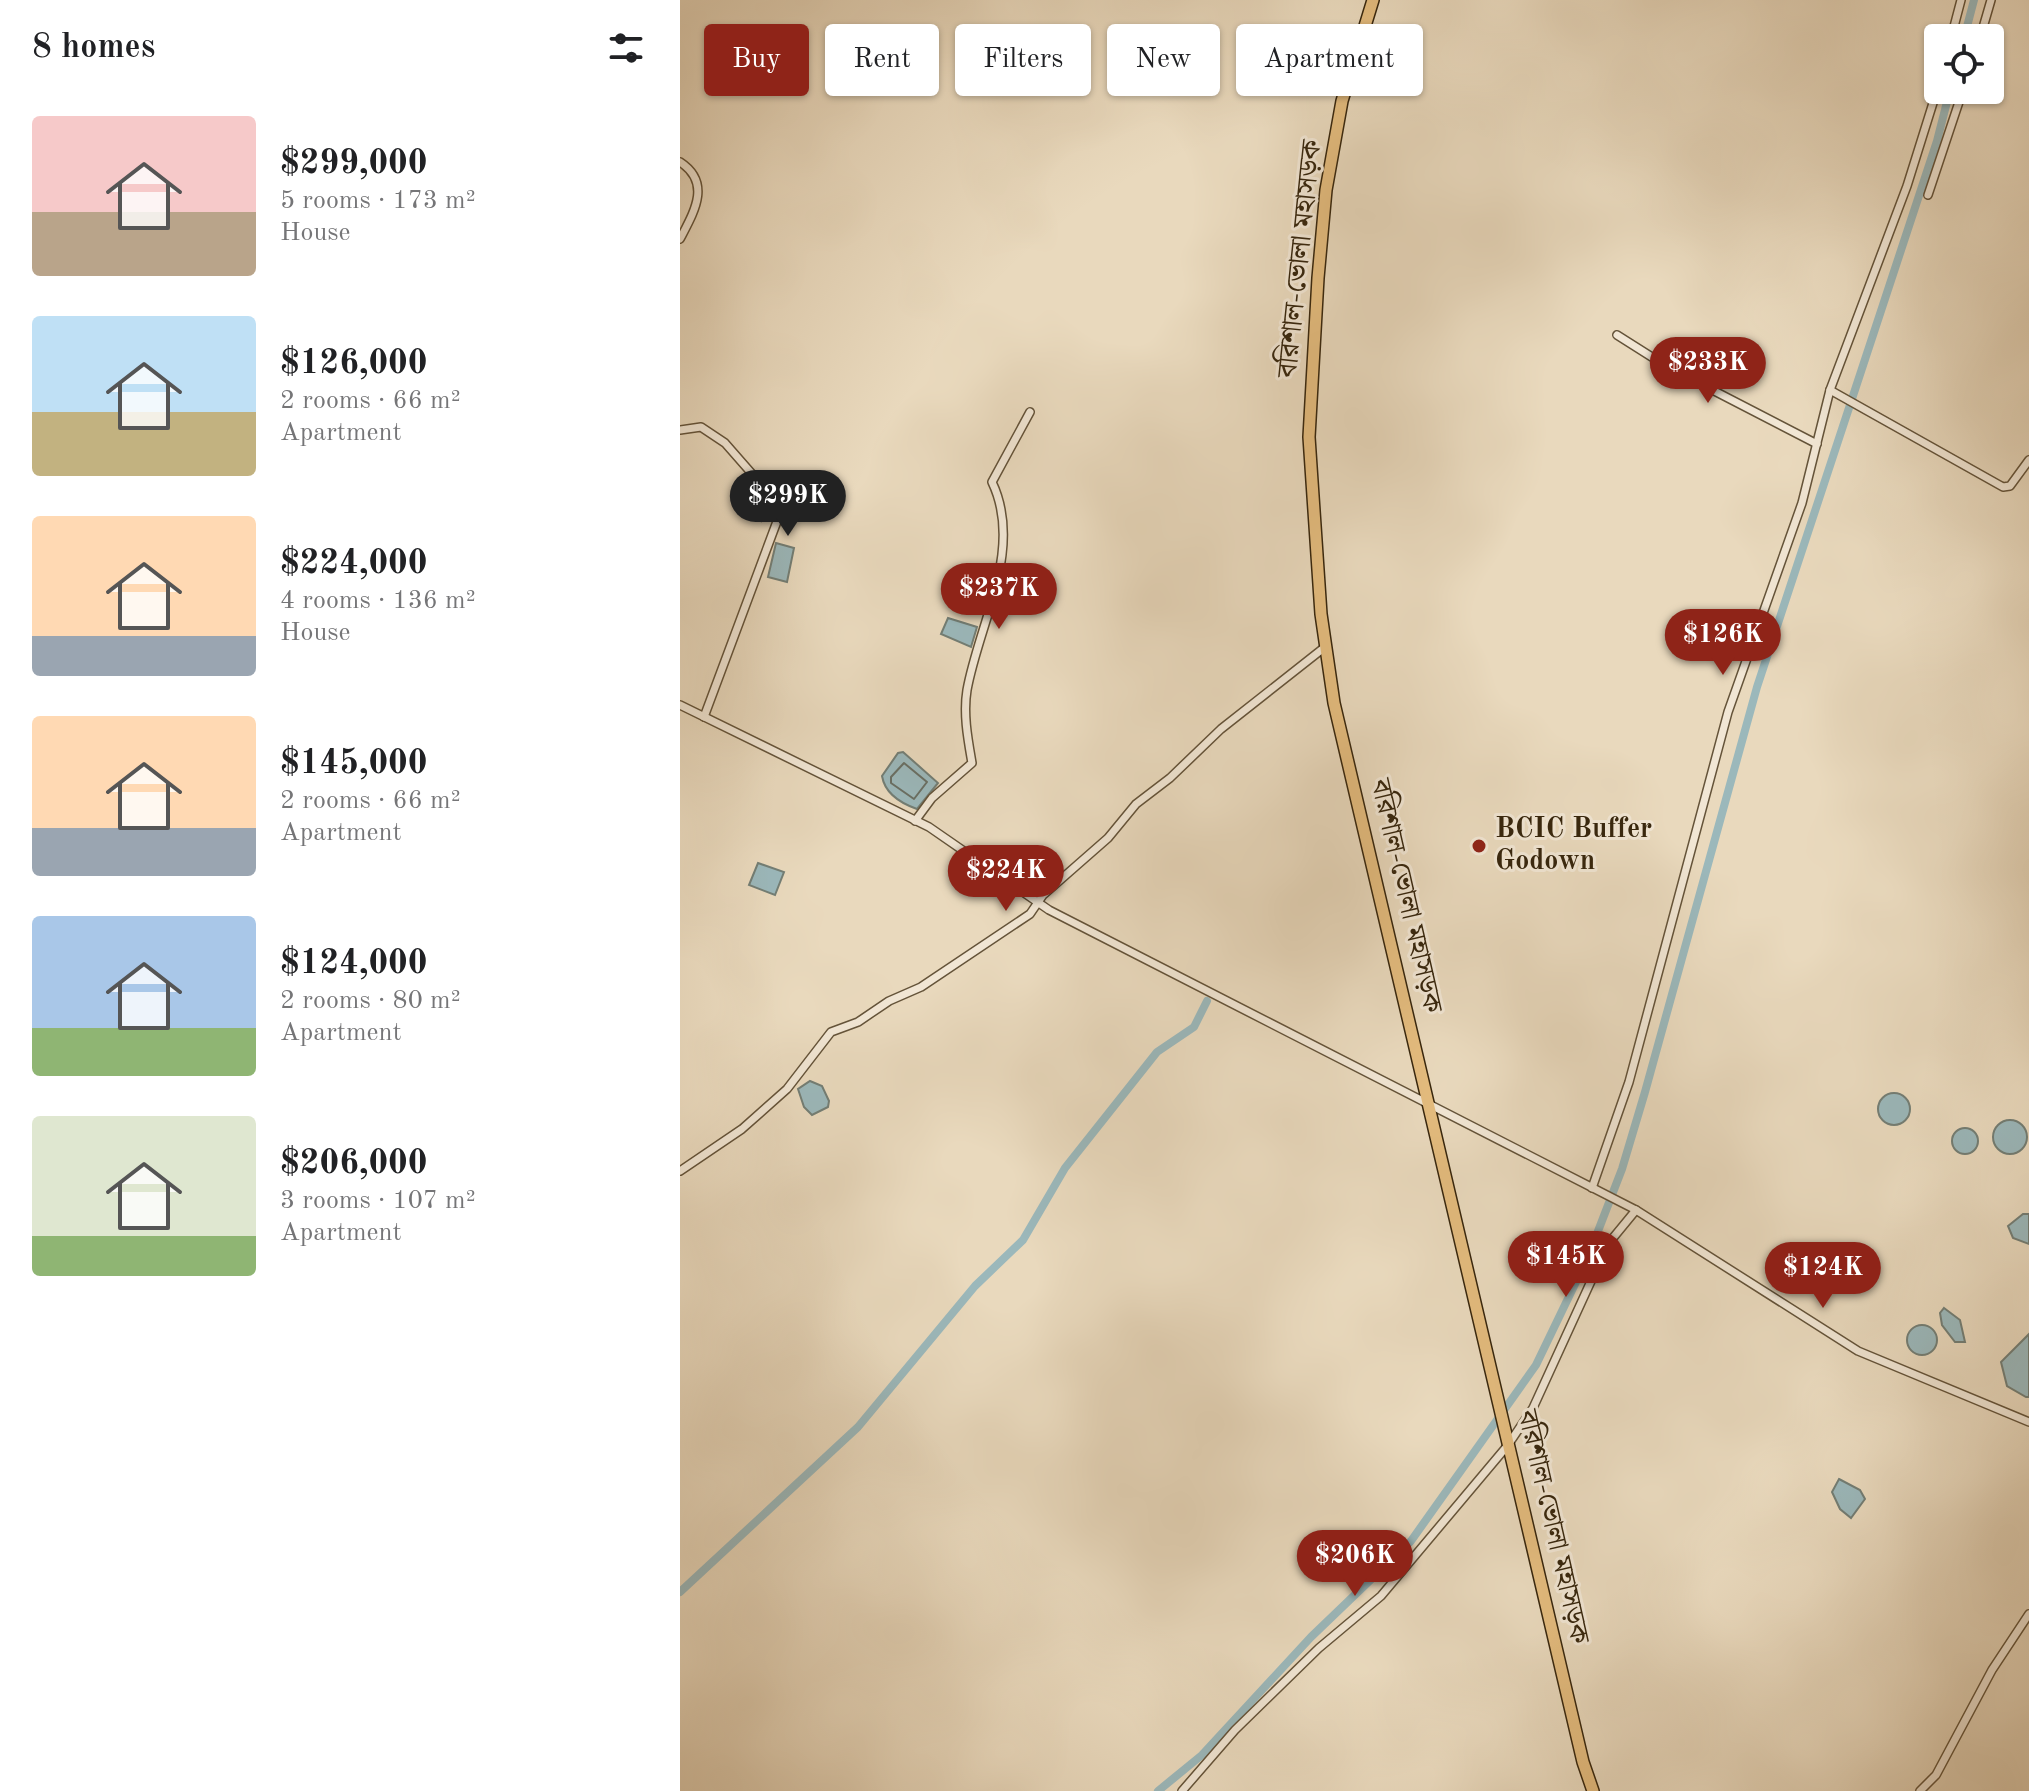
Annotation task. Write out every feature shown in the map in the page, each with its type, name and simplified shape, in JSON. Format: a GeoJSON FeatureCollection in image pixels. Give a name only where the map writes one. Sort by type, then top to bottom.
{"type":"FeatureCollection","features":[{"type":"Feature","properties":{"kind":"highway","name":"বরিশাল-ভোলা মহাসড়ক"},"geometry":{"type":"LineString","coordinates":[[1373,0],[1342,101],[1326,190],[1318,278],[1309,437],[1325,647],[1334,703],[1507,1442],[1583,1762],[1593,1791]]}},
{"type":"Feature","properties":{"kind":"street"},"geometry":{"type":"LineString","coordinates":[[1955,24],[1961,0]]}},
{"type":"Feature","properties":{"kind":"street"},"geometry":{"type":"LineString","coordinates":[[1984,24],[1991,0]]}},
{"type":"Feature","properties":{"kind":"street"},"geometry":{"type":"LineString","coordinates":[[1596,1189],[1629,1082],[1728,712],[1802,503],[1830,390],[1907,186],[1933,104]]}},
{"type":"Feature","properties":{"kind":"street"},"geometry":{"type":"LineString","coordinates":[[1928,195],[1958,104]]}},
{"type":"Feature","properties":{"kind":"street"},"geometry":{"type":"LineString","coordinates":[[680,162],[692,170],[699,184],[697,204],[680,239]]}},
{"type":"Feature","properties":{"kind":"street"},"geometry":{"type":"LineString","coordinates":[[1617,335],[1666,366],[1817,444]]}},
{"type":"Feature","properties":{"kind":"street"},"geometry":{"type":"LineString","coordinates":[[1830,390],[2003,487],[2010,486],[2029,460]]}},
{"type":"Feature","properties":{"kind":"street"},"geometry":{"type":"LineString","coordinates":[[915,821],[932,798],[972,763],[966,692],[999,570],[1003,534],[1003,505],[992,482],[1030,412]]}},
{"type":"Feature","properties":{"kind":"street"},"geometry":{"type":"LineString","coordinates":[[680,430],[701,427],[725,443],[782,508],[704,717]]}},
{"type":"Feature","properties":{"kind":"street"},"geometry":{"type":"LineString","coordinates":[[680,1171],[742,1129],[787,1089],[831,1032],[858,1022],[889,1001],[921,987],[1030,914],[1038,902],[1108,838],[1136,804],[1170,778],[1221,729],[1325,647]]}},
{"type":"Feature","properties":{"kind":"street"},"geometry":{"type":"LineString","coordinates":[[680,705],[915,821],[1038,902],[1636,1210],[1858,1351],[2029,1422]]}},
{"type":"Feature","properties":{"kind":"street"},"geometry":{"type":"LineString","coordinates":[[1182,1791],[1235,1730],[1298,1668],[1381,1596],[1507,1442],[1533,1408],[1608,1244],[1636,1210]]}},
{"type":"Feature","properties":{"kind":"street"},"geometry":{"type":"LineString","coordinates":[[1920,1791],[1936,1775],[1992,1670],[2029,1614]]}},
{"type":"Feature","properties":{"kind":"water"},"geometry":{"type":"Polygon","coordinates":[[[749,492],[767,498],[761,521],[745,514],[749,492]]]}},
{"type":"Feature","properties":{"kind":"water"},"geometry":{"type":"Polygon","coordinates":[[[776,543],[794,548],[787,582],[768,577],[776,543]]]}},
{"type":"Feature","properties":{"kind":"water"},"geometry":{"type":"Polygon","coordinates":[[[948,618],[977,627],[971,647],[941,634],[948,618]]]}},
{"type":"Feature","properties":{"kind":"water"},"geometry":{"type":"Polygon","coordinates":[[[903,752],[938,783],[917,809],[894,797],[886,788],[882,776],[898,753],[903,752]]]}},
{"type":"Feature","properties":{"kind":"water"},"geometry":{"type":"Polygon","coordinates":[[[758,863],[784,872],[775,895],[749,885],[758,863]]]}},
{"type":"Feature","properties":{"kind":"water"},"geometry":{"type":"Polygon","coordinates":[[[810,1081],[822,1086],[829,1101],[828,1107],[812,1115],[804,1107],[798,1089],[810,1081]]]}},
{"type":"Feature","properties":{"kind":"water"},"geometry":{"type":"Polygon","coordinates":[[[1894,1093],[1905,1098],[1910,1109],[1905,1120],[1894,1125],[1883,1120],[1878,1109],[1883,1098],[1894,1093]]]}},
{"type":"Feature","properties":{"kind":"water"},"geometry":{"type":"Polygon","coordinates":[[[2010,1120],[2022,1125],[2027,1137],[2022,1149],[2010,1154],[1998,1149],[1993,1137],[1998,1125],[2010,1120]]]}},
{"type":"Feature","properties":{"kind":"water"},"geometry":{"type":"Polygon","coordinates":[[[1965,1128],[1974,1132],[1978,1141],[1974,1150],[1965,1154],[1956,1150],[1952,1141],[1956,1132],[1965,1128]]]}},
{"type":"Feature","properties":{"kind":"water"},"geometry":{"type":"Polygon","coordinates":[[[2023,1214],[2029,1214],[2029,1244],[2013,1238],[2008,1226],[2023,1214]]]}},
{"type":"Feature","properties":{"kind":"water"},"geometry":{"type":"Polygon","coordinates":[[[1944,1308],[1960,1320],[1965,1342],[1955,1342],[1942,1325],[1940,1313],[1944,1308]]]}},
{"type":"Feature","properties":{"kind":"water"},"geometry":{"type":"Polygon","coordinates":[[[1922,1325],[1933,1329],[1937,1340],[1933,1351],[1922,1355],[1911,1351],[1907,1340],[1911,1329],[1922,1325]]]}},
{"type":"Feature","properties":{"kind":"water"},"geometry":{"type":"Polygon","coordinates":[[[2029,1334],[2029,1397],[2026,1397],[2007,1386],[2001,1362],[2029,1334]]]}},
{"type":"Feature","properties":{"kind":"water"},"geometry":{"type":"Polygon","coordinates":[[[1839,1479],[1860,1490],[1865,1499],[1851,1518],[1840,1509],[1832,1492],[1839,1479]]]}},
{"type":"Feature","properties":{"kind":"waterway"},"geometry":{"type":"LineString","coordinates":[[1968,24],[1974,0]]}},
{"type":"Feature","properties":{"kind":"waterway"},"geometry":{"type":"LineString","coordinates":[[1158,1791],[1202,1755],[1311,1637],[1411,1541],[1536,1365],[1588,1257],[1622,1169],[1645,1092],[1757,687],[1937,141],[1946,104]]}},
{"type":"Feature","properties":{"kind":"waterway"},"geometry":{"type":"LineString","coordinates":[[680,1592],[858,1427],[975,1286],[1023,1240],[1065,1168],[1157,1052],[1194,1027],[1207,1001]]}},
{"type":"Feature","properties":{"kind":"place","name":"BCIC Buffer Godown"},"geometry":{"type":"Point","coordinates":[1479,846]}}]}
